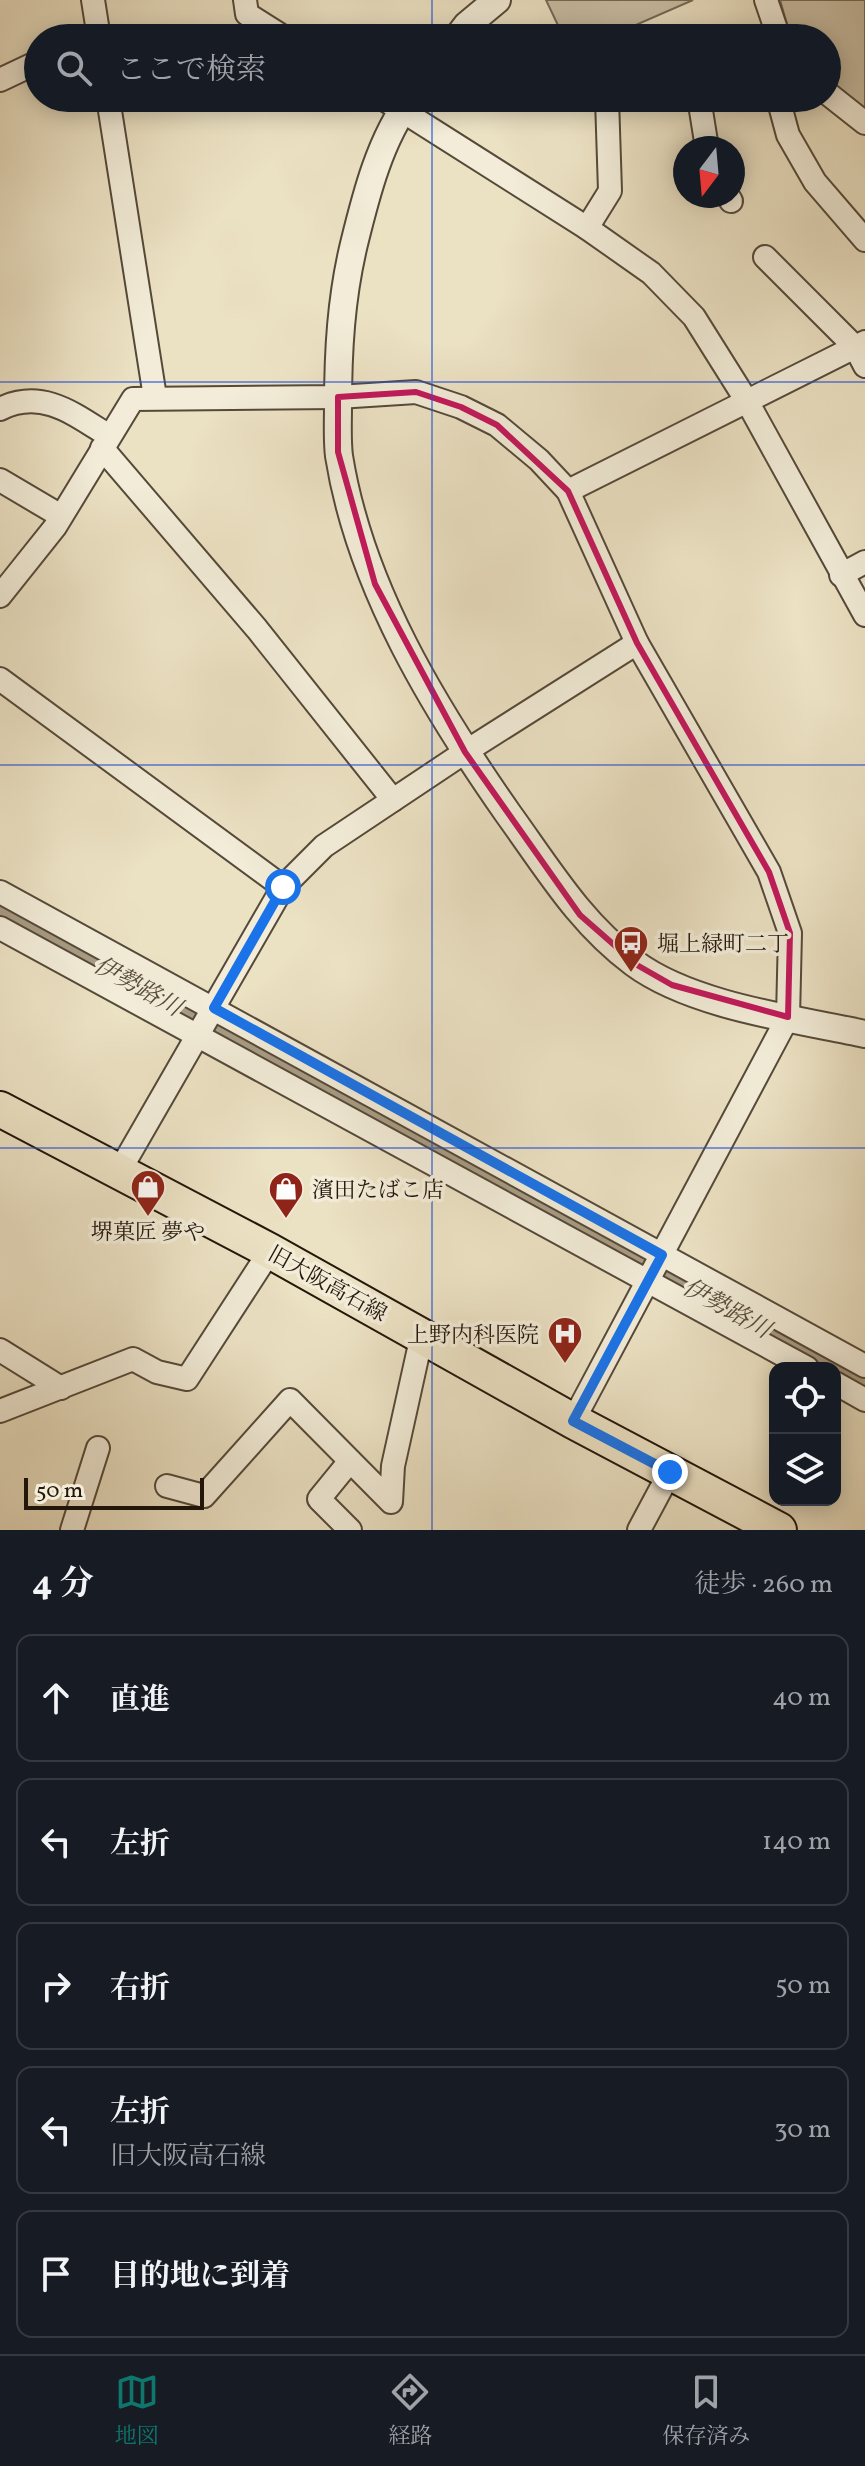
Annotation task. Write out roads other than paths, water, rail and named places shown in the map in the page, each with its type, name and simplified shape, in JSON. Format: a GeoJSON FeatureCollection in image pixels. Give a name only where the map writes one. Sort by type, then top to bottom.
{"type":"FeatureCollection","features":[{"type":"Feature","properties":{"kind":"main road","name":"旧大阪高石線"},"geometry":{"type":"LineString","coordinates":[[0,1109],[270,1251],[771,1528]]}},
{"type":"Feature","properties":{"kind":"street"},"geometry":{"type":"LineString","coordinates":[[93,0],[96,24]]}},
{"type":"Feature","properties":{"kind":"street"},"geometry":{"type":"LineString","coordinates":[[245,0],[247,14],[263,24]]}},
{"type":"Feature","properties":{"kind":"street"},"geometry":{"type":"LineString","coordinates":[[468,24],[497,0]]}},
{"type":"Feature","properties":{"kind":"street"},"geometry":{"type":"LineString","coordinates":[[766,0],[774,24]]}},
{"type":"Feature","properties":{"kind":"street"},"geometry":{"type":"LineString","coordinates":[[0,80],[24,69]]}},
{"type":"Feature","properties":{"kind":"street"},"geometry":{"type":"LineString","coordinates":[[841,104],[865,123]]}},
{"type":"Feature","properties":{"kind":"street"},"geometry":{"type":"LineString","coordinates":[[110,112],[155,397]]}},
{"type":"Feature","properties":{"kind":"street"},"geometry":{"type":"LineString","coordinates":[[394,112],[375,167],[344,286],[339,342],[338,452],[351,513],[375,584],[409,652],[465,752],[580,915],[605,940],[637,965],[672,985],[711,999],[865,1034]]}},
{"type":"Feature","properties":{"kind":"street"},"geometry":{"type":"LineString","coordinates":[[413,112],[651,273],[694,317],[748,403],[865,615]]}},
{"type":"Feature","properties":{"kind":"street"},"geometry":{"type":"LineString","coordinates":[[587,228],[610,191],[607,112]]}},
{"type":"Feature","properties":{"kind":"street"},"geometry":{"type":"LineString","coordinates":[[701,112],[705,136]]}},
{"type":"Feature","properties":{"kind":"street"},"geometry":{"type":"LineString","coordinates":[[782,112],[788,135],[815,182],[865,240]]}},
{"type":"Feature","properties":{"kind":"street"},"geometry":{"type":"LineString","coordinates":[[568,491],[748,403],[862,352],[765,257]]}},
{"type":"Feature","properties":{"kind":"street"},"geometry":{"type":"LineString","coordinates":[[0,596],[61,516],[133,399],[338,397],[416,392],[461,407],[497,425],[539,460],[568,491],[637,643],[769,872],[790,933],[788,1017],[573,1421]]}},
{"type":"Feature","properties":{"kind":"street"},"geometry":{"type":"LineString","coordinates":[[0,409],[25,399],[49,403],[76,415],[106,442],[393,800]]}},
{"type":"Feature","properties":{"kind":"street"},"geometry":{"type":"LineString","coordinates":[[0,480],[61,516]]}},
{"type":"Feature","properties":{"kind":"street"},"geometry":{"type":"LineString","coordinates":[[841,575],[865,562]]}},
{"type":"Feature","properties":{"kind":"street"},"geometry":{"type":"LineString","coordinates":[[120,1170],[283,887],[324,846],[637,643]]}},
{"type":"Feature","properties":{"kind":"street"},"geometry":{"type":"LineString","coordinates":[[0,679],[283,887]]}},
{"type":"Feature","properties":{"kind":"street"},"geometry":{"type":"LineString","coordinates":[[0,892],[865,1366]]}},
{"type":"Feature","properties":{"kind":"street"},"geometry":{"type":"LineString","coordinates":[[0,928],[796,1362]]}},
{"type":"Feature","properties":{"kind":"street"},"geometry":{"type":"LineString","coordinates":[[0,1411],[133,1359],[157,1372],[187,1379],[270,1251]]}},
{"type":"Feature","properties":{"kind":"street"},"geometry":{"type":"LineString","coordinates":[[167,1486],[204,1496],[290,1400],[391,1502],[393,1466],[422,1335]]}},
{"type":"Feature","properties":{"kind":"street"},"geometry":{"type":"LineString","coordinates":[[0,1350],[61,1388]]}},
{"type":"Feature","properties":{"kind":"street"},"geometry":{"type":"LineString","coordinates":[[841,1386],[865,1400]]}},
{"type":"Feature","properties":{"kind":"street"},"geometry":{"type":"LineString","coordinates":[[72,1530],[98,1448]]}},
{"type":"Feature","properties":{"kind":"street"},"geometry":{"type":"LineString","coordinates":[[350,1461],[319,1499],[350,1530]]}},
{"type":"Feature","properties":{"kind":"street"},"geometry":{"type":"LineString","coordinates":[[639,1530],[670,1472]]}},
{"type":"Feature","properties":{"kind":"waterway","name":"伊勢路川"},"geometry":{"type":"LineString","coordinates":[[0,911],[865,1383]]}},
{"type":"Feature","properties":{"kind":"place","name":"堀上緑町二丁"},"geometry":{"type":"Point","coordinates":[631,974]}},
{"type":"Feature","properties":{"kind":"place","name":"堺菓匠 夢や"},"geometry":{"type":"Point","coordinates":[148,1218]}},
{"type":"Feature","properties":{"kind":"place","name":"濱田たばこ店"},"geometry":{"type":"Point","coordinates":[286,1220]}},
{"type":"Feature","properties":{"kind":"place","name":"上野内科医院"},"geometry":{"type":"Point","coordinates":[565,1365]}}]}
